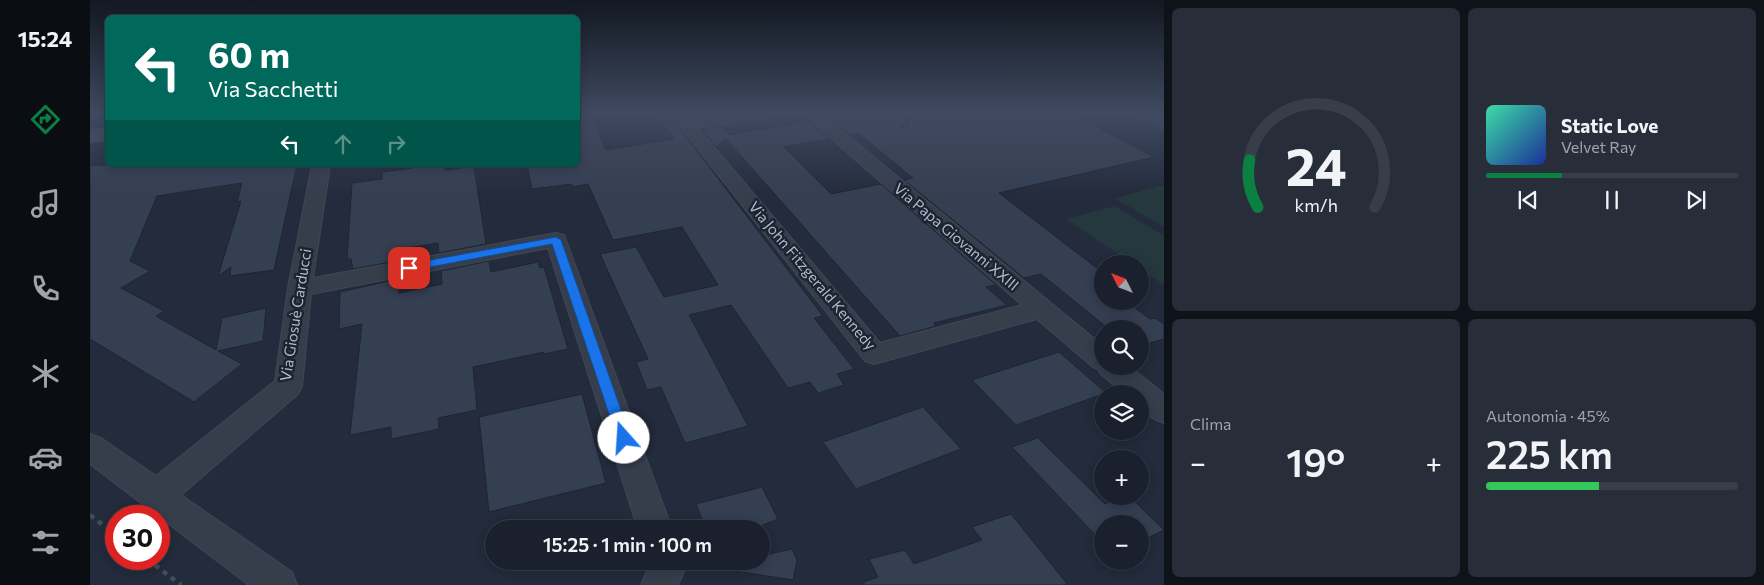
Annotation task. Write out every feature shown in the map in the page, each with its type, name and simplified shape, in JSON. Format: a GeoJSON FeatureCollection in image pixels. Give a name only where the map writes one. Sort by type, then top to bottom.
{"type":"FeatureCollection","features":[{"type":"Feature","properties":{"kind":"street","name":"Via John Fitzgerald Kennedy"},"geometry":{"type":"LineString","coordinates":[[699,140],[874,354],[1041,309]]}},
{"type":"Feature","properties":{"kind":"street","name":"Via Papa Giovanni XXIII"},"geometry":{"type":"LineString","coordinates":[[841,140],[1094,353]]}},
{"type":"Feature","properties":{"kind":"street","name":"Via Giosuè Carducci"},"geometry":{"type":"LineString","coordinates":[[156,496],[288,386],[300,288],[321,167]]}},
{"type":"Feature","properties":{"kind":"street"},"geometry":{"type":"LineString","coordinates":[[300,288],[556,240],[652,520]]}},
{"type":"Feature","properties":{"kind":"street"},"geometry":{"type":"LineString","coordinates":[[1121,375],[1164,411]]}},
{"type":"Feature","properties":{"kind":"street"},"geometry":{"type":"LineString","coordinates":[[90,447],[279,585]]}},
{"type":"Feature","properties":{"kind":"street"},"geometry":{"type":"LineString","coordinates":[[659,585],[666,570]]}},
{"type":"Feature","properties":{"kind":"path"},"geometry":{"type":"LineString","coordinates":[[90,515],[105,527]]}},
{"type":"Feature","properties":{"kind":"path"},"geometry":{"type":"LineString","coordinates":[[161,570],[181,585]]}},
{"type":"Feature","properties":{"kind":"green space"},"geometry":{"type":"Polygon","coordinates":[[[1164,185],[1164,227],[1114,198],[1164,185]]]}},
{"type":"Feature","properties":{"kind":"green space"},"geometry":{"type":"Polygon","coordinates":[[[1115,206],[1164,236],[1164,285],[1149,275],[1149,255],[1120,255],[1066,219],[1115,206]]]}},
{"type":"Feature","properties":{"kind":"building"},"geometry":{"type":"Polygon","coordinates":[[[580,140],[602,140],[606,150],[666,140],[689,140],[823,316],[814,318],[854,369],[837,374],[844,385],[818,393],[810,382],[788,388],[731,305],[689,315],[748,426],[685,443],[661,387],[647,390],[636,362],[648,359],[600,254],[636,247],[664,297],[718,285],[682,227],[613,240],[588,184],[572,187],[572,184],[532,189],[527,167],[580,167],[580,140]]]}},
{"type":"Feature","properties":{"kind":"building"},"geometry":{"type":"Polygon","coordinates":[[[711,140],[724,140],[716,147],[711,140]]]}},
{"type":"Feature","properties":{"kind":"building"},"geometry":{"type":"Polygon","coordinates":[[[727,140],[822,140],[784,147],[831,194],[881,184],[996,285],[986,287],[1007,305],[934,323],[936,326],[900,336],[727,140]]]}},
{"type":"Feature","properties":{"kind":"building"},"geometry":{"type":"Polygon","coordinates":[[[867,140],[1122,140],[1154,157],[999,193],[1094,266],[1094,310],[1138,310],[1150,319],[1155,318],[1164,324],[1164,339],[1149,343],[1149,320],[1098,320],[1041,274],[1024,278],[904,180],[913,178],[867,140]]]}},
{"type":"Feature","properties":{"kind":"building"},"geometry":{"type":"Polygon","coordinates":[[[90,165],[105,165],[105,167],[297,167],[274,270],[230,276],[231,267],[218,276],[241,201],[237,202],[242,183],[157,196],[130,261],[150,271],[121,288],[164,311],[156,316],[216,350],[222,318],[266,308],[263,341],[218,351],[242,364],[194,402],[90,339],[90,165]]]}},
{"type":"Feature","properties":{"kind":"building"},"geometry":{"type":"Polygon","coordinates":[[[445,167],[445,170],[474,167],[486,244],[439,253],[438,243],[395,250],[396,261],[353,269],[351,259],[347,259],[352,183],[382,179],[382,172],[412,168],[445,167]]]}},
{"type":"Feature","properties":{"kind":"building"},"geometry":{"type":"Polygon","coordinates":[[[489,261],[491,272],[538,262],[540,268],[544,267],[568,349],[544,354],[544,352],[473,367],[477,410],[438,418],[439,429],[391,439],[391,427],[350,435],[362,324],[339,329],[340,292],[398,279],[399,293],[442,284],[441,271],[489,261]]]}},
{"type":"Feature","properties":{"kind":"building"},"geometry":{"type":"Polygon","coordinates":[[[1059,352],[1097,385],[1094,385],[1094,397],[1016,425],[972,380],[1059,352]]]}},
{"type":"Feature","properties":{"kind":"building"},"geometry":{"type":"Polygon","coordinates":[[[582,394],[606,483],[489,512],[479,417],[582,394]]]}},
{"type":"Feature","properties":{"kind":"building"},"geometry":{"type":"Polygon","coordinates":[[[923,407],[961,449],[856,489],[823,442],[923,407]]]}},
{"type":"Feature","properties":{"kind":"building"},"geometry":{"type":"Polygon","coordinates":[[[1038,438],[1094,493],[1094,505],[1138,505],[1149,515],[1094,515],[1094,534],[1012,447],[1038,438]]]}},
{"type":"Feature","properties":{"kind":"building"},"geometry":{"type":"Polygon","coordinates":[[[762,487],[778,519],[770,522],[770,520],[702,520],[696,504],[762,487]]]}},
{"type":"Feature","properties":{"kind":"building"},"geometry":{"type":"Polygon","coordinates":[[[1011,514],[1068,585],[864,585],[864,582],[878,577],[869,559],[905,550],[914,564],[982,540],[972,527],[1011,514]]]}},
{"type":"Feature","properties":{"kind":"building"},"geometry":{"type":"Polygon","coordinates":[[[1149,515],[1164,530],[1149,538],[1149,515]]]}},
{"type":"Feature","properties":{"kind":"building"},"geometry":{"type":"Polygon","coordinates":[[[792,549],[797,560],[793,580],[729,570],[770,570],[770,554],[792,549]]]}},
{"type":"Feature","properties":{"kind":"route"},"geometry":{"type":"LineString","coordinates":[[409,268],[556,240],[624,438]]}}]}
